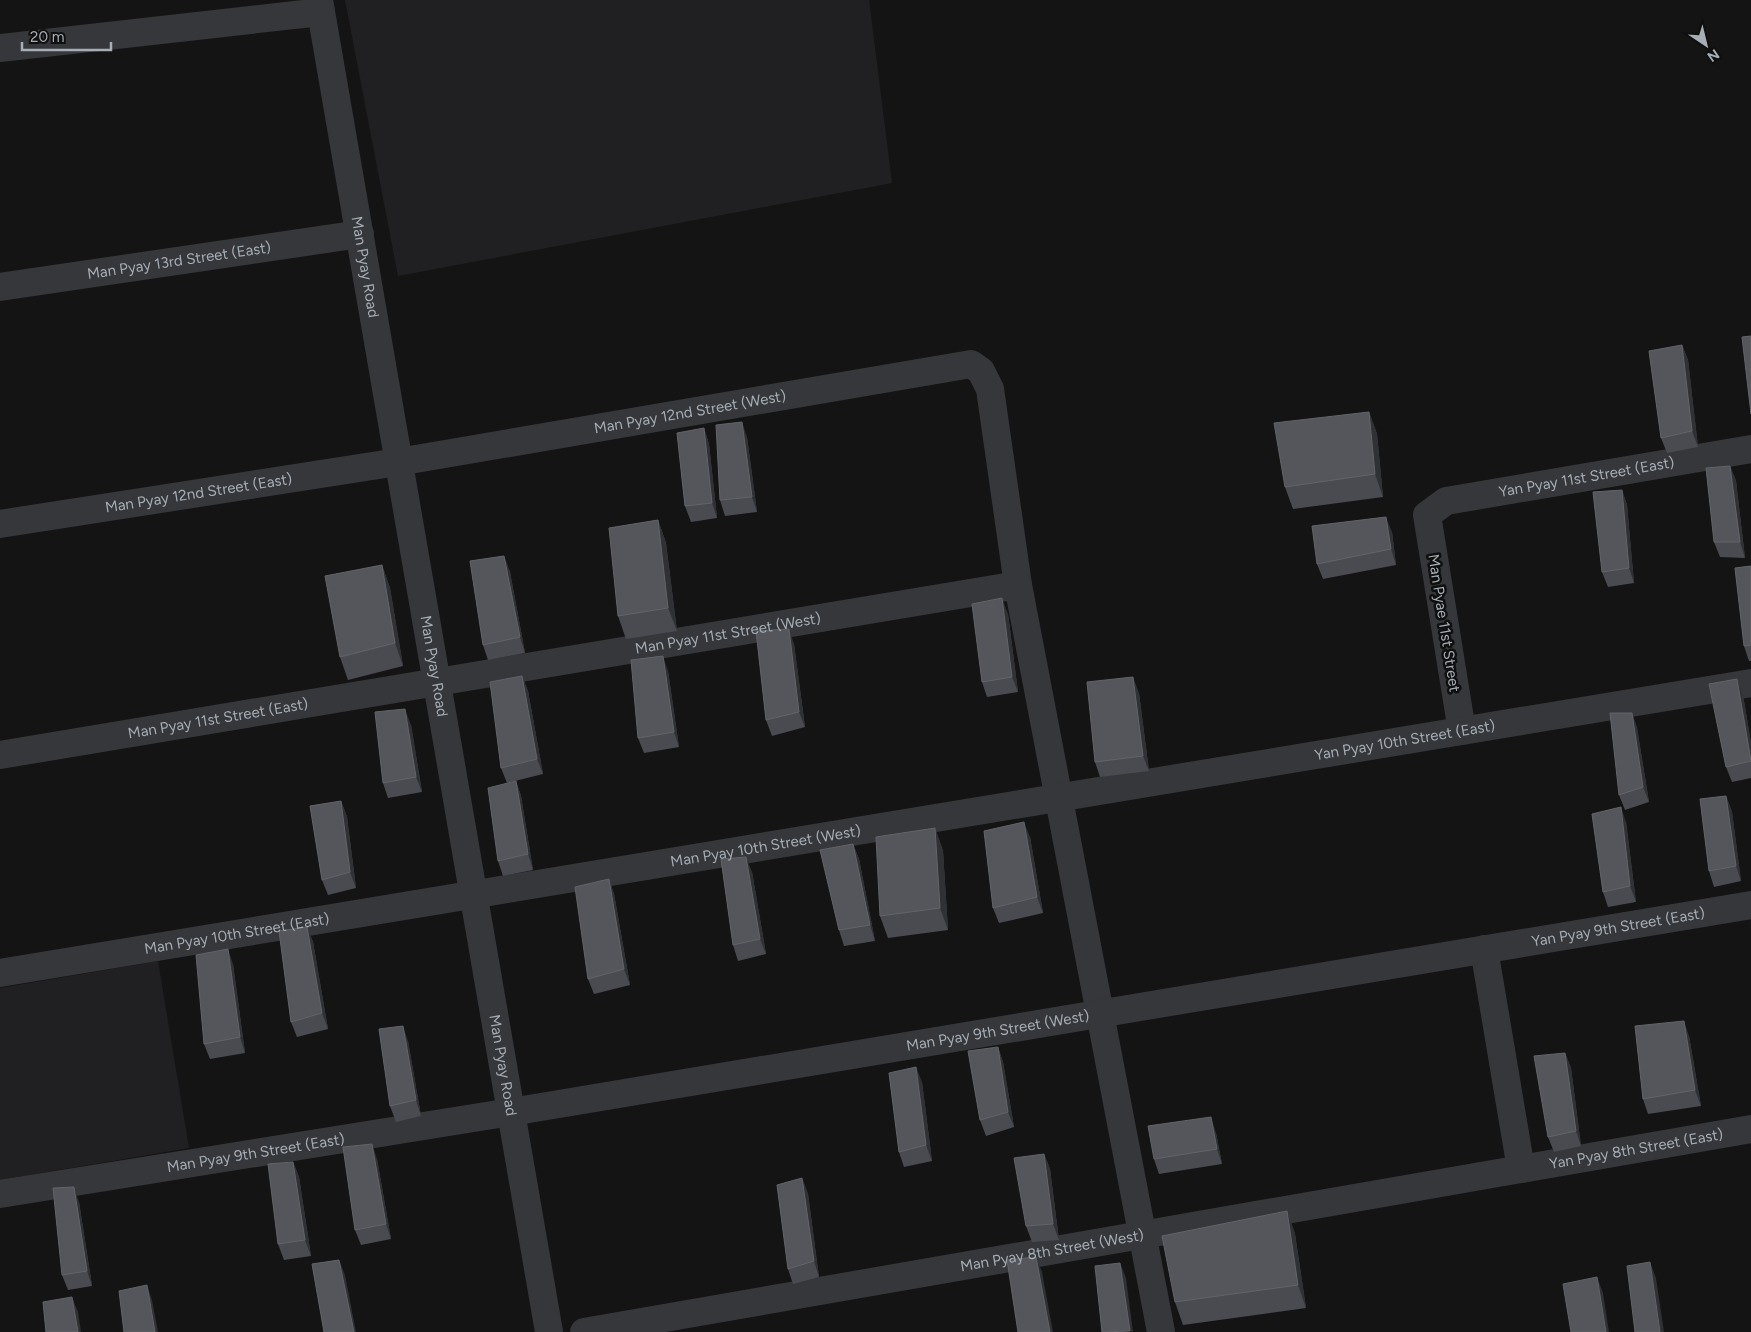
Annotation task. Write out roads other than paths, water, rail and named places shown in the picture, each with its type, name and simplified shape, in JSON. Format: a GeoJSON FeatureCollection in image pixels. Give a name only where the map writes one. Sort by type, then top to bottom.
{"type":"FeatureCollection","features":[{"type":"Feature","properties":{"kind":"street"},"geometry":{"type":"LineString","coordinates":[[0,48],[320,6]]}},
{"type":"Feature","properties":{"kind":"street","name":"Man Pyay Road"},"geometry":{"type":"LineString","coordinates":[[320,6],[549,1332]]}},
{"type":"Feature","properties":{"kind":"street","name":"Man Pyay 13rd Street (East)"},"geometry":{"type":"LineString","coordinates":[[0,287],[360,234]]}},
{"type":"Feature","properties":{"kind":"street","name":"Man Pyay 12nd Street (West)"},"geometry":{"type":"LineString","coordinates":[[398,462],[971,364],[981,371],[990,389],[1018,585]]}},
{"type":"Feature","properties":{"kind":"street","name":"Yan Pyay 11st Street (East)"},"geometry":{"type":"LineString","coordinates":[[1427,515],[1446,500],[1751,449]]}},
{"type":"Feature","properties":{"kind":"street","name":"Man Pyay 12nd Street (East)"},"geometry":{"type":"LineString","coordinates":[[0,524],[398,462]]}},
{"type":"Feature","properties":{"kind":"street","name":"Man Pyae 11st Street"},"geometry":{"type":"LineString","coordinates":[[1427,515],[1462,731]]}},
{"type":"Feature","properties":{"kind":"street"},"geometry":{"type":"LineString","coordinates":[[1018,585],[1161,1332]]}},
{"type":"Feature","properties":{"kind":"street","name":"Man Pyay 11st Street (West)"},"geometry":{"type":"LineString","coordinates":[[436,682],[1018,585]]}},
{"type":"Feature","properties":{"kind":"street","name":"Man Pyay 11st Street (East)"},"geometry":{"type":"LineString","coordinates":[[0,755],[436,682]]}},
{"type":"Feature","properties":{"kind":"street","name":"Yan Pyay 10th Street (East)"},"geometry":{"type":"LineString","coordinates":[[1059,798],[1751,683]]}},
{"type":"Feature","properties":{"kind":"street","name":"Man Pyay 10th Street (West)"},"geometry":{"type":"LineString","coordinates":[[473,895],[1059,798]]}},
{"type":"Feature","properties":{"kind":"street","name":"Man Pyay 10th Street (East)"},"geometry":{"type":"LineString","coordinates":[[0,973],[473,895]]}},
{"type":"Feature","properties":{"kind":"street","name":"Yan Pyay 9th Street (East)"},"geometry":{"type":"LineString","coordinates":[[1484,949],[1751,904]]}},
{"type":"Feature","properties":{"kind":"street"},"geometry":{"type":"LineString","coordinates":[[1484,949],[1522,1169]]}},
{"type":"Feature","properties":{"kind":"street","name":"Man Pyay 9th Street (West)"},"geometry":{"type":"LineString","coordinates":[[511,1112],[1484,949]]}},
{"type":"Feature","properties":{"kind":"street","name":"Man Pyay 9th Street (East)"},"geometry":{"type":"LineString","coordinates":[[0,1194],[511,1112]]}},
{"type":"Feature","properties":{"kind":"street","name":"Yan Pyay 8th Street (East)"},"geometry":{"type":"LineString","coordinates":[[1522,1169],[1751,1129]]}},
{"type":"Feature","properties":{"kind":"street","name":"Man Pyay 8th Street (West)"},"geometry":{"type":"LineString","coordinates":[[584,1332],[1522,1169]]}}]}
